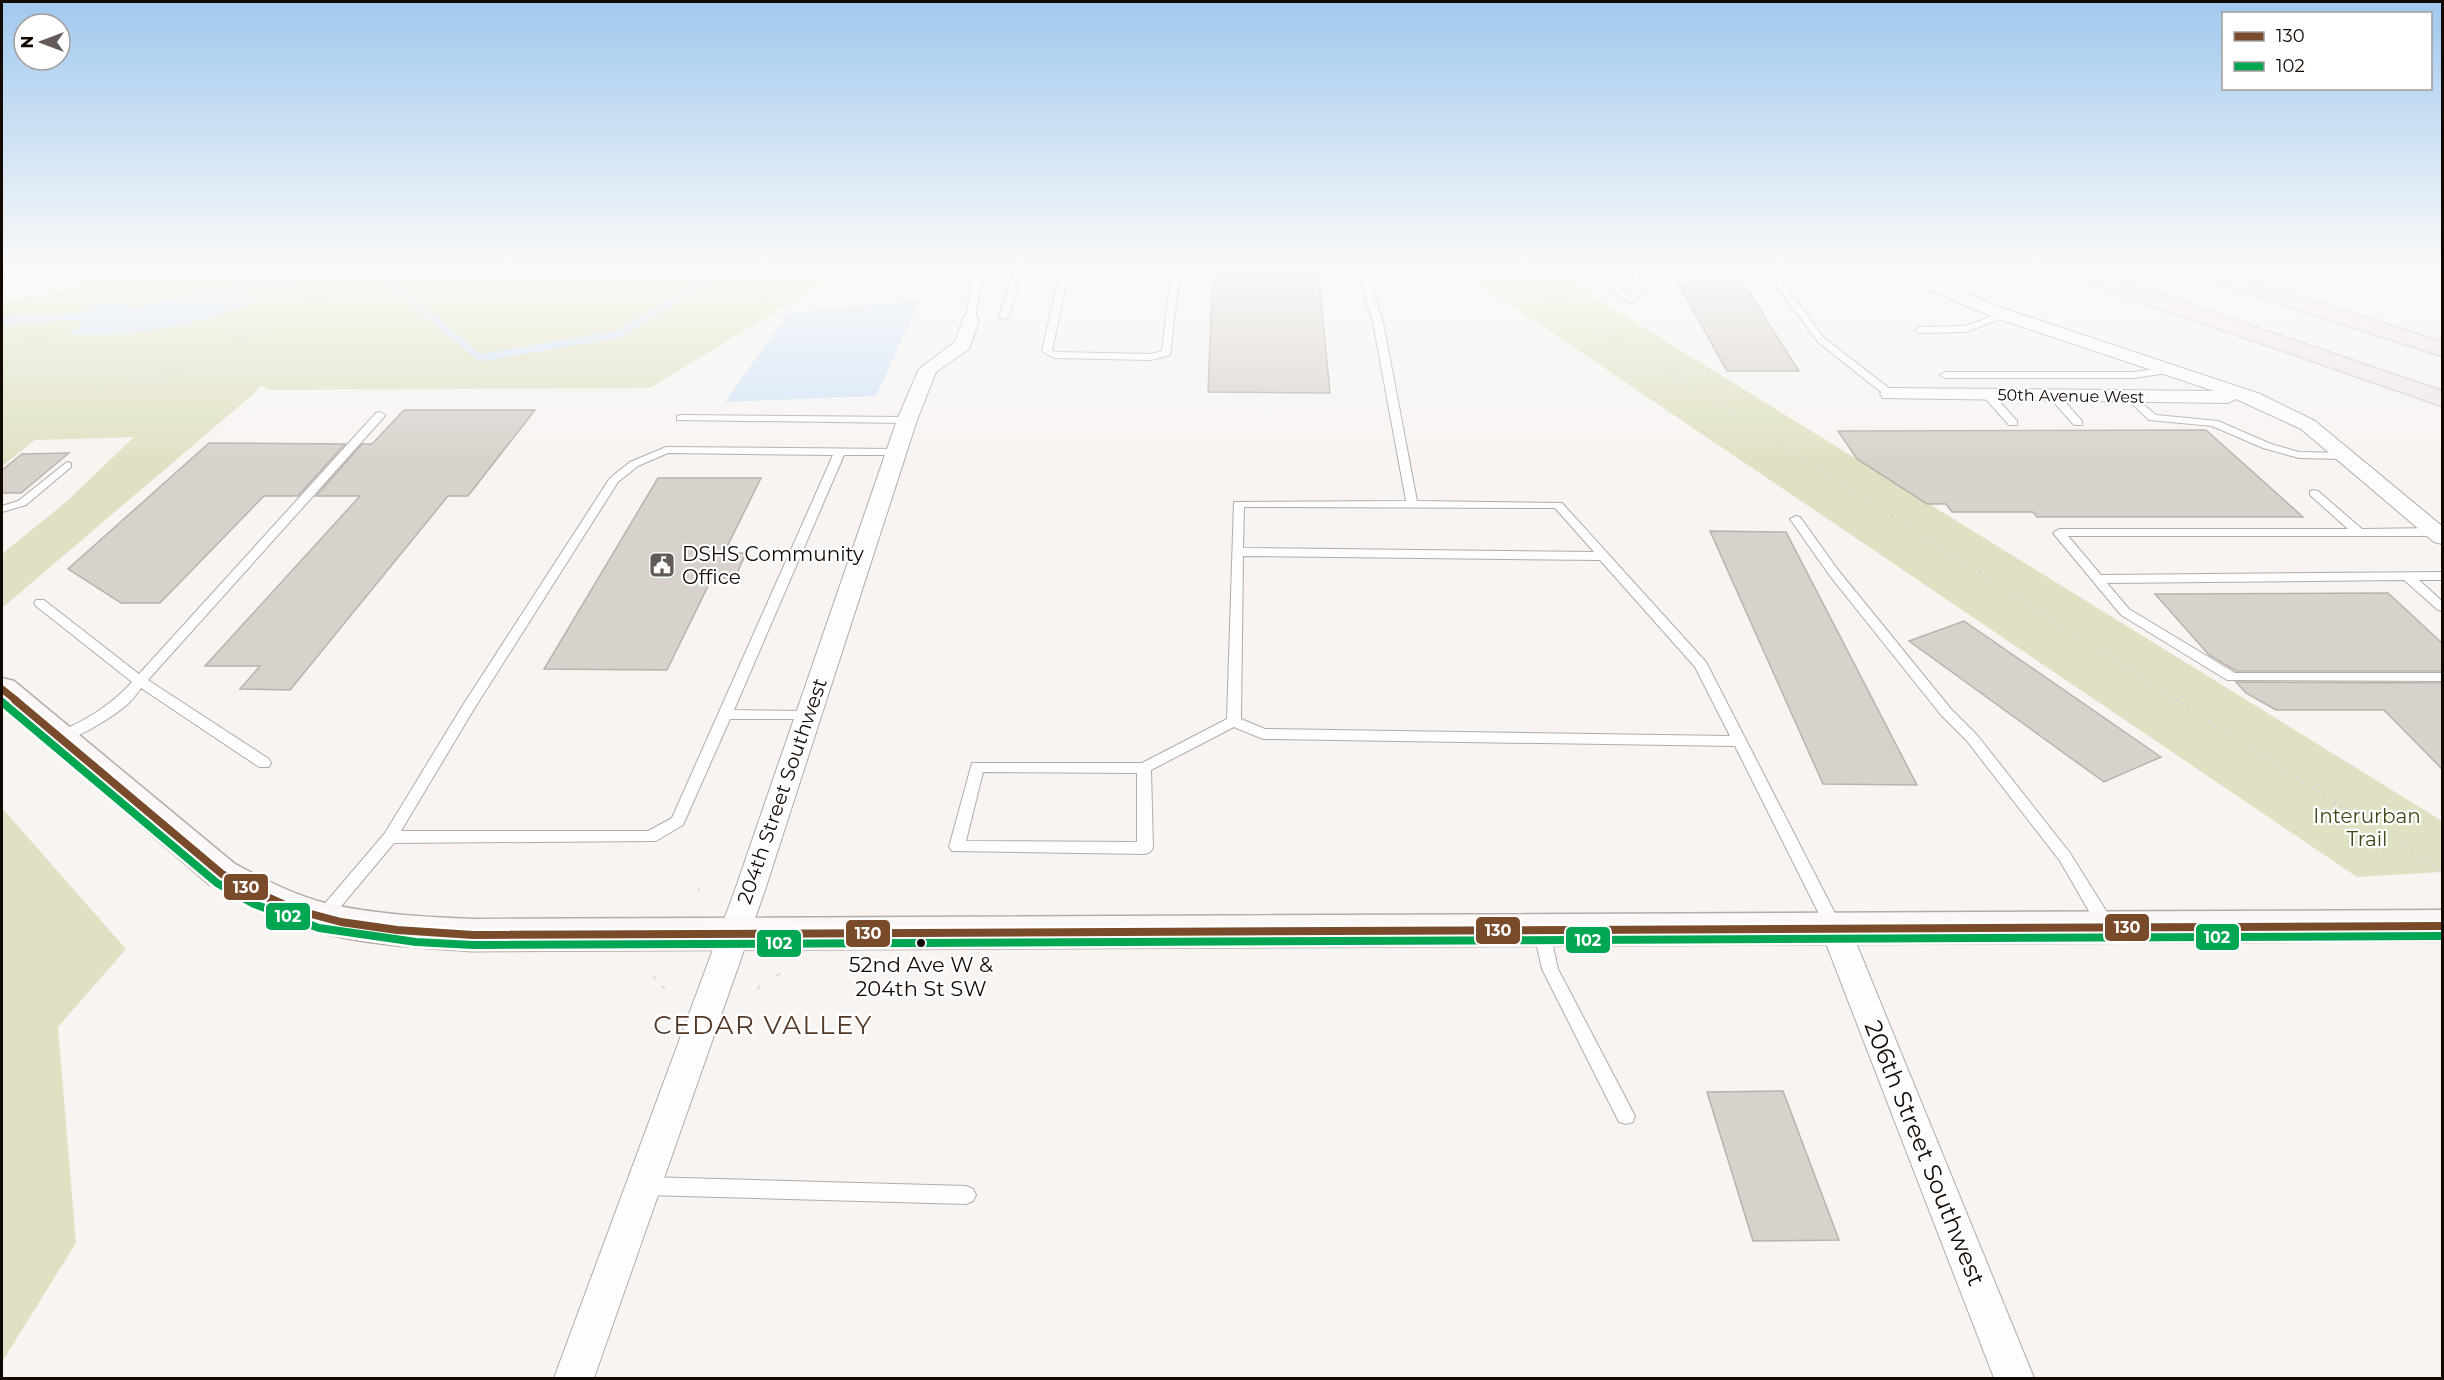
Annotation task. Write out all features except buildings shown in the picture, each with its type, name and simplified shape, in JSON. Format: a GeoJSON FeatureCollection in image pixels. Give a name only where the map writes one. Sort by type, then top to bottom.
{"type":"FeatureCollection","features":[{"type":"Feature","properties":{"kind":"highway"},"geometry":{"type":"LineString","coordinates":[[2393,333],[2442,349]]}},
{"type":"Feature","properties":{"kind":"highway"},"geometry":{"type":"LineString","coordinates":[[2250,334],[2442,399]]}},
{"type":"Feature","properties":{"kind":"street","name":"204th Street Southwest"},"geometry":{"type":"LineString","coordinates":[[574,1378],[733,934],[907,420],[928,369],[963,345],[966,333]]}},
{"type":"Feature","properties":{"kind":"street"},"geometry":{"type":"LineString","coordinates":[[2061,333],[2253,398],[2308,425],[2439,535]]}},
{"type":"Feature","properties":{"kind":"street","name":"50th Avenue West"},"geometry":{"type":"LineString","coordinates":[[1890,394],[2253,398]]}},
{"type":"Feature","properties":{"kind":"street"},"geometry":{"type":"LineString","coordinates":[[2,689],[222,874],[258,894],[322,918],[418,932],[733,934],[1541,928],[2442,926]]}},
{"type":"Feature","properties":{"kind":"street","name":"206th Street Southwest"},"geometry":{"type":"LineString","coordinates":[[1835,928],[2014,1378]]}},
{"type":"Feature","properties":{"kind":"lane"},"geometry":{"type":"LineString","coordinates":[[1051,333],[1047,351],[1054,355],[1151,357],[1167,353],[1169,333]]}},
{"type":"Feature","properties":{"kind":"lane"},"geometry":{"type":"LineString","coordinates":[[1380,333],[1412,504]]}},
{"type":"Feature","properties":{"kind":"lane"},"geometry":{"type":"LineString","coordinates":[[1816,333],[1821,340],[1890,394]]}},
{"type":"Feature","properties":{"kind":"lane"},"geometry":{"type":"LineString","coordinates":[[1945,375],[2134,375],[2169,370]]}},
{"type":"Feature","properties":{"kind":"lane"},"geometry":{"type":"LineString","coordinates":[[1988,395],[2013,423]]}},
{"type":"Feature","properties":{"kind":"lane"},"geometry":{"type":"LineString","coordinates":[[2053,395],[2078,423]]}},
{"type":"Feature","properties":{"kind":"lane"},"geometry":{"type":"LineString","coordinates":[[2130,396],[2153,418],[2214,423],[2283,452],[2299,455],[2344,456]]}},
{"type":"Feature","properties":{"kind":"lane"},"geometry":{"type":"LineString","coordinates":[[61,737],[108,713],[123,701],[380,415]]}},
{"type":"Feature","properties":{"kind":"lane"},"geometry":{"type":"LineString","coordinates":[[681,418],[907,420]]}},
{"type":"Feature","properties":{"kind":"lane"},"geometry":{"type":"LineString","coordinates":[[322,918],[364,871],[390,837],[468,708],[614,480],[634,464],[666,450],[897,452]]}},
{"type":"Feature","properties":{"kind":"lane"},"geometry":{"type":"LineString","coordinates":[[390,837],[651,837],[678,821],[840,451]]}},
{"type":"Feature","properties":{"kind":"lane"},"geometry":{"type":"LineString","coordinates":[[2,509],[22,503],[67,465]]}},
{"type":"Feature","properties":{"kind":"lane"},"geometry":{"type":"LineString","coordinates":[[2314,493],[2359,532]]}},
{"type":"Feature","properties":{"kind":"lane"},"geometry":{"type":"LineString","coordinates":[[1234,721],[1238,504],[1558,505],[1701,665],[1835,928]]}},
{"type":"Feature","properties":{"kind":"lane"},"geometry":{"type":"LineString","coordinates":[[1796,519],[1833,573],[1946,712],[1972,738],[2065,856],[2107,927]]}},
{"type":"Feature","properties":{"kind":"lane"},"geometry":{"type":"LineString","coordinates":[[2439,535],[2359,532],[2059,533],[2125,612],[2232,677],[2442,677]]}},
{"type":"Feature","properties":{"kind":"lane"},"geometry":{"type":"LineString","coordinates":[[1237,552],[1603,556]]}},
{"type":"Feature","properties":{"kind":"lane"},"geometry":{"type":"LineString","coordinates":[[2407,576],[2442,607]]}},
{"type":"Feature","properties":{"kind":"lane"},"geometry":{"type":"LineString","coordinates":[[2097,579],[2442,576]]}},
{"type":"Feature","properties":{"kind":"lane"},"geometry":{"type":"LineString","coordinates":[[40,603],[140,681],[264,763]]}},
{"type":"Feature","properties":{"kind":"lane"},"geometry":{"type":"LineString","coordinates":[[725,714],[808,716]]}},
{"type":"Feature","properties":{"kind":"lane"},"geometry":{"type":"LineString","coordinates":[[1234,721],[1263,734],[1739,741]]}},
{"type":"Feature","properties":{"kind":"lane"},"geometry":{"type":"LineString","coordinates":[[1144,768],[1145,848],[957,847],[976,767],[1144,768],[1234,721]]}},
{"type":"Feature","properties":{"kind":"lane"},"geometry":{"type":"LineString","coordinates":[[1541,928],[1550,969],[1626,1116]]}},
{"type":"Feature","properties":{"kind":"lane"},"geometry":{"type":"LineString","coordinates":[[643,1186],[966,1195]]}},
{"type":"Feature","properties":{"kind":"path"},"geometry":{"type":"LineString","coordinates":[[237,333],[242,339]]}},
{"type":"Feature","properties":{"kind":"path"},"geometry":{"type":"LineString","coordinates":[[2,389],[101,389],[133,385],[182,370],[253,333]]}},
{"type":"Feature","properties":{"kind":"path"},"geometry":{"type":"LineString","coordinates":[[1606,333],[2442,871]]}},
{"type":"Feature","properties":{"kind":"path"},"geometry":{"type":"LineString","coordinates":[[2,351],[17,344],[45,338]]}},
{"type":"Feature","properties":{"kind":"green space"},"geometry":{"type":"Polygon","coordinates":[[[2,333],[740,333],[650,388],[268,390],[261,385],[257,391],[2,608],[2,554],[66,502],[134,437],[35,440],[2,466],[2,333]]]}},
{"type":"Feature","properties":{"kind":"green space","name":"Interurban Trail"},"geometry":{"type":"Polygon","coordinates":[[[1553,333],[1653,333],[2442,821],[2442,872],[2357,877],[1553,333]]]}},
{"type":"Feature","properties":{"kind":"green space"},"geometry":{"type":"Polygon","coordinates":[[[2,808],[126,949],[58,1027],[76,1243],[2,1362],[2,808]]]}},
{"type":"Feature","properties":{"kind":"water"},"geometry":{"type":"Polygon","coordinates":[[[70,333],[128,333],[124,334],[68,335],[70,333]]]}},
{"type":"Feature","properties":{"kind":"water"},"geometry":{"type":"Polygon","coordinates":[[[774,333],[905,333],[876,396],[725,402],[774,333]]]}},
{"type":"Feature","properties":{"kind":"waterway"},"geometry":{"type":"LineString","coordinates":[[451,333],[480,358],[620,333]]}},
{"type":"Feature","properties":{"kind":"transit line","name":"130"},"geometry":{"type":"LineString","coordinates":[[2,689],[222,874],[271,899],[310,915],[397,930],[473,935],[2442,926]]}},
{"type":"Feature","properties":{"kind":"transit line","name":"102"},"geometry":{"type":"LineString","coordinates":[[2,702],[217,883],[254,904],[319,928],[416,942],[473,945],[2442,936]]}},
{"type":"Feature","properties":{"kind":"place","name":"DSHS Community Office"},"geometry":{"type":"Point","coordinates":[662,565]}},
{"type":"Feature","properties":{"kind":"place","name":"52nd Ave W & 204th St SW"},"geometry":{"type":"Point","coordinates":[921,943]}},
{"type":"Feature","properties":{"kind":"district","name":"CEDAR VALLEY"},"geometry":{"type":"Point","coordinates":[763,1025]}}]}
